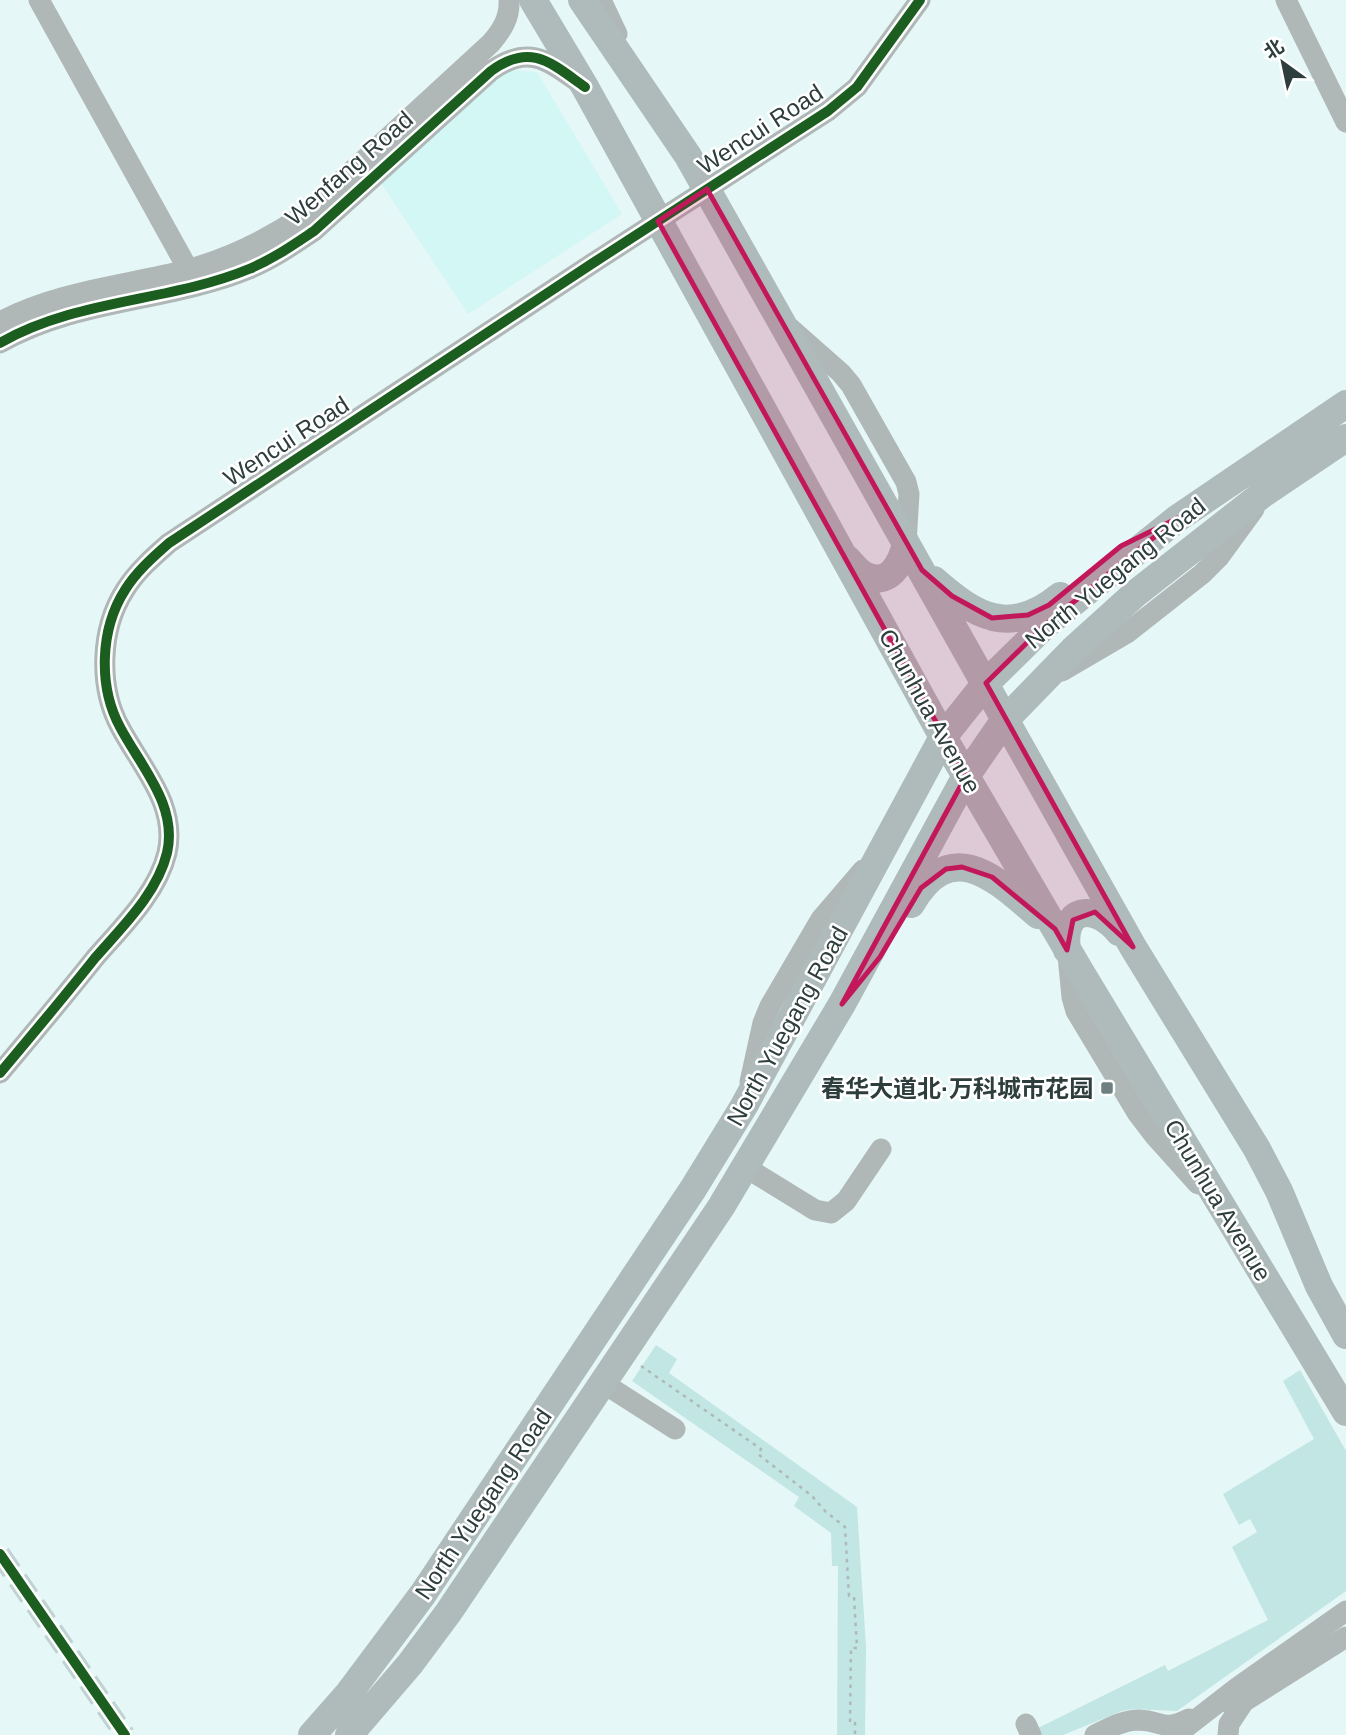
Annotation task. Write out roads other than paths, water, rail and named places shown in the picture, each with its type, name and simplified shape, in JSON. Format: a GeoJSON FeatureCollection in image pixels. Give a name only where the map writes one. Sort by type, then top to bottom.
{"type":"FeatureCollection","features":[{"type":"Feature","properties":{"kind":"main road","name":"Chunhua Avenue"},"geometry":{"type":"LineString","coordinates":[[533,0],[585,87],[943,737],[1061,939],[1346,1412]]}},
{"type":"Feature","properties":{"kind":"main road","name":"Chunhua Avenue"},"geometry":{"type":"LineString","coordinates":[[582,0],[688,156],[1133,947],[1257,1149],[1279,1191],[1319,1286],[1346,1335]]}},
{"type":"Feature","properties":{"kind":"main road","name":"North Yuegang Road"},"geometry":{"type":"LineString","coordinates":[[312,1735],[349,1693],[424,1594],[693,1189],[744,1107],[943,737],[986,683],[1045,625],[1178,518],[1346,404]]}},
{"type":"Feature","properties":{"kind":"main road","name":"North Yuegang Road"},"geometry":{"type":"LineString","coordinates":[[349,1735],[410,1664],[448,1613],[721,1207],[842,1004],[966,776],[1004,721],[1073,650],[1135,594],[1264,493],[1346,438]]}},
{"type":"Feature","properties":{"kind":"main road"},"geometry":{"type":"LineString","coordinates":[[922,570],[970,608],[992,618],[1011,621],[1049,605],[1121,546],[1178,518]]}},
{"type":"Feature","properties":{"kind":"main road"},"geometry":{"type":"LineString","coordinates":[[843,555],[862,575],[882,578],[900,565],[906,543]]}},
{"type":"Feature","properties":{"kind":"main road"},"geometry":{"type":"LineString","coordinates":[[842,1004],[880,957],[921,888],[933,876],[946,869],[978,869],[992,877],[1061,939],[1066,938],[1073,920],[1083,913],[1095,912],[1108,919],[1133,947]]}},
{"type":"Feature","properties":{"kind":"street"},"geometry":{"type":"LineString","coordinates":[[39,0],[193,277]]}},
{"type":"Feature","properties":{"kind":"street","name":"Wenfang Road"},"geometry":{"type":"LineString","coordinates":[[0,343],[50,319],[193,277],[272,236],[304,215],[491,43],[506,22],[510,10],[509,0]]}},
{"type":"Feature","properties":{"kind":"street"},"geometry":{"type":"LineString","coordinates":[[601,0],[643,90]]}},
{"type":"Feature","properties":{"kind":"street","name":"Wencui Road"},"geometry":{"type":"LineString","coordinates":[[0,1073],[133,914],[155,883],[167,854],[169,824],[162,798],[118,725],[105,672],[106,639],[113,613],[125,589],[145,565],[169,543],[828,111],[857,87],[920,0]]}},
{"type":"Feature","properties":{"kind":"street"},"geometry":{"type":"LineString","coordinates":[[1286,0],[1346,122]]}},
{"type":"Feature","properties":{"kind":"street","name":"Wenfang Road"},"geometry":{"type":"LineString","coordinates":[[0,322],[45,302],[249,269],[283,252],[314,231],[507,59],[523,56],[538,58],[555,65],[585,87]]}},
{"type":"Feature","properties":{"kind":"street"},"geometry":{"type":"LineString","coordinates":[[745,1167],[815,1210],[831,1213],[846,1201],[881,1149]]}},
{"type":"Feature","properties":{"kind":"street"},"geometry":{"type":"LineString","coordinates":[[603,1383],[675,1429]]}},
{"type":"Feature","properties":{"kind":"street"},"geometry":{"type":"LineString","coordinates":[[1176,1735],[1346,1611]]}},
{"type":"Feature","properties":{"kind":"street"},"geometry":{"type":"LineString","coordinates":[[1199,1735],[1247,1698],[1346,1637]]}},
{"type":"Feature","properties":{"kind":"street"},"geometry":{"type":"LineString","coordinates":[[1228,1735],[1229,1724],[1247,1698]]}},
{"type":"Feature","properties":{"kind":"street"},"geometry":{"type":"LineString","coordinates":[[1095,1735],[1128,1721],[1175,1726],[1207,1711]]}},
{"type":"Feature","properties":{"kind":"tunnel"},"geometry":{"type":"LineString","coordinates":[[0,1554],[125,1735]]}},
{"type":"Feature","properties":{"kind":"place","name":"春华大道北·万科城市花园"},"geometry":{"type":"Point","coordinates":[1107,1088]}}]}
